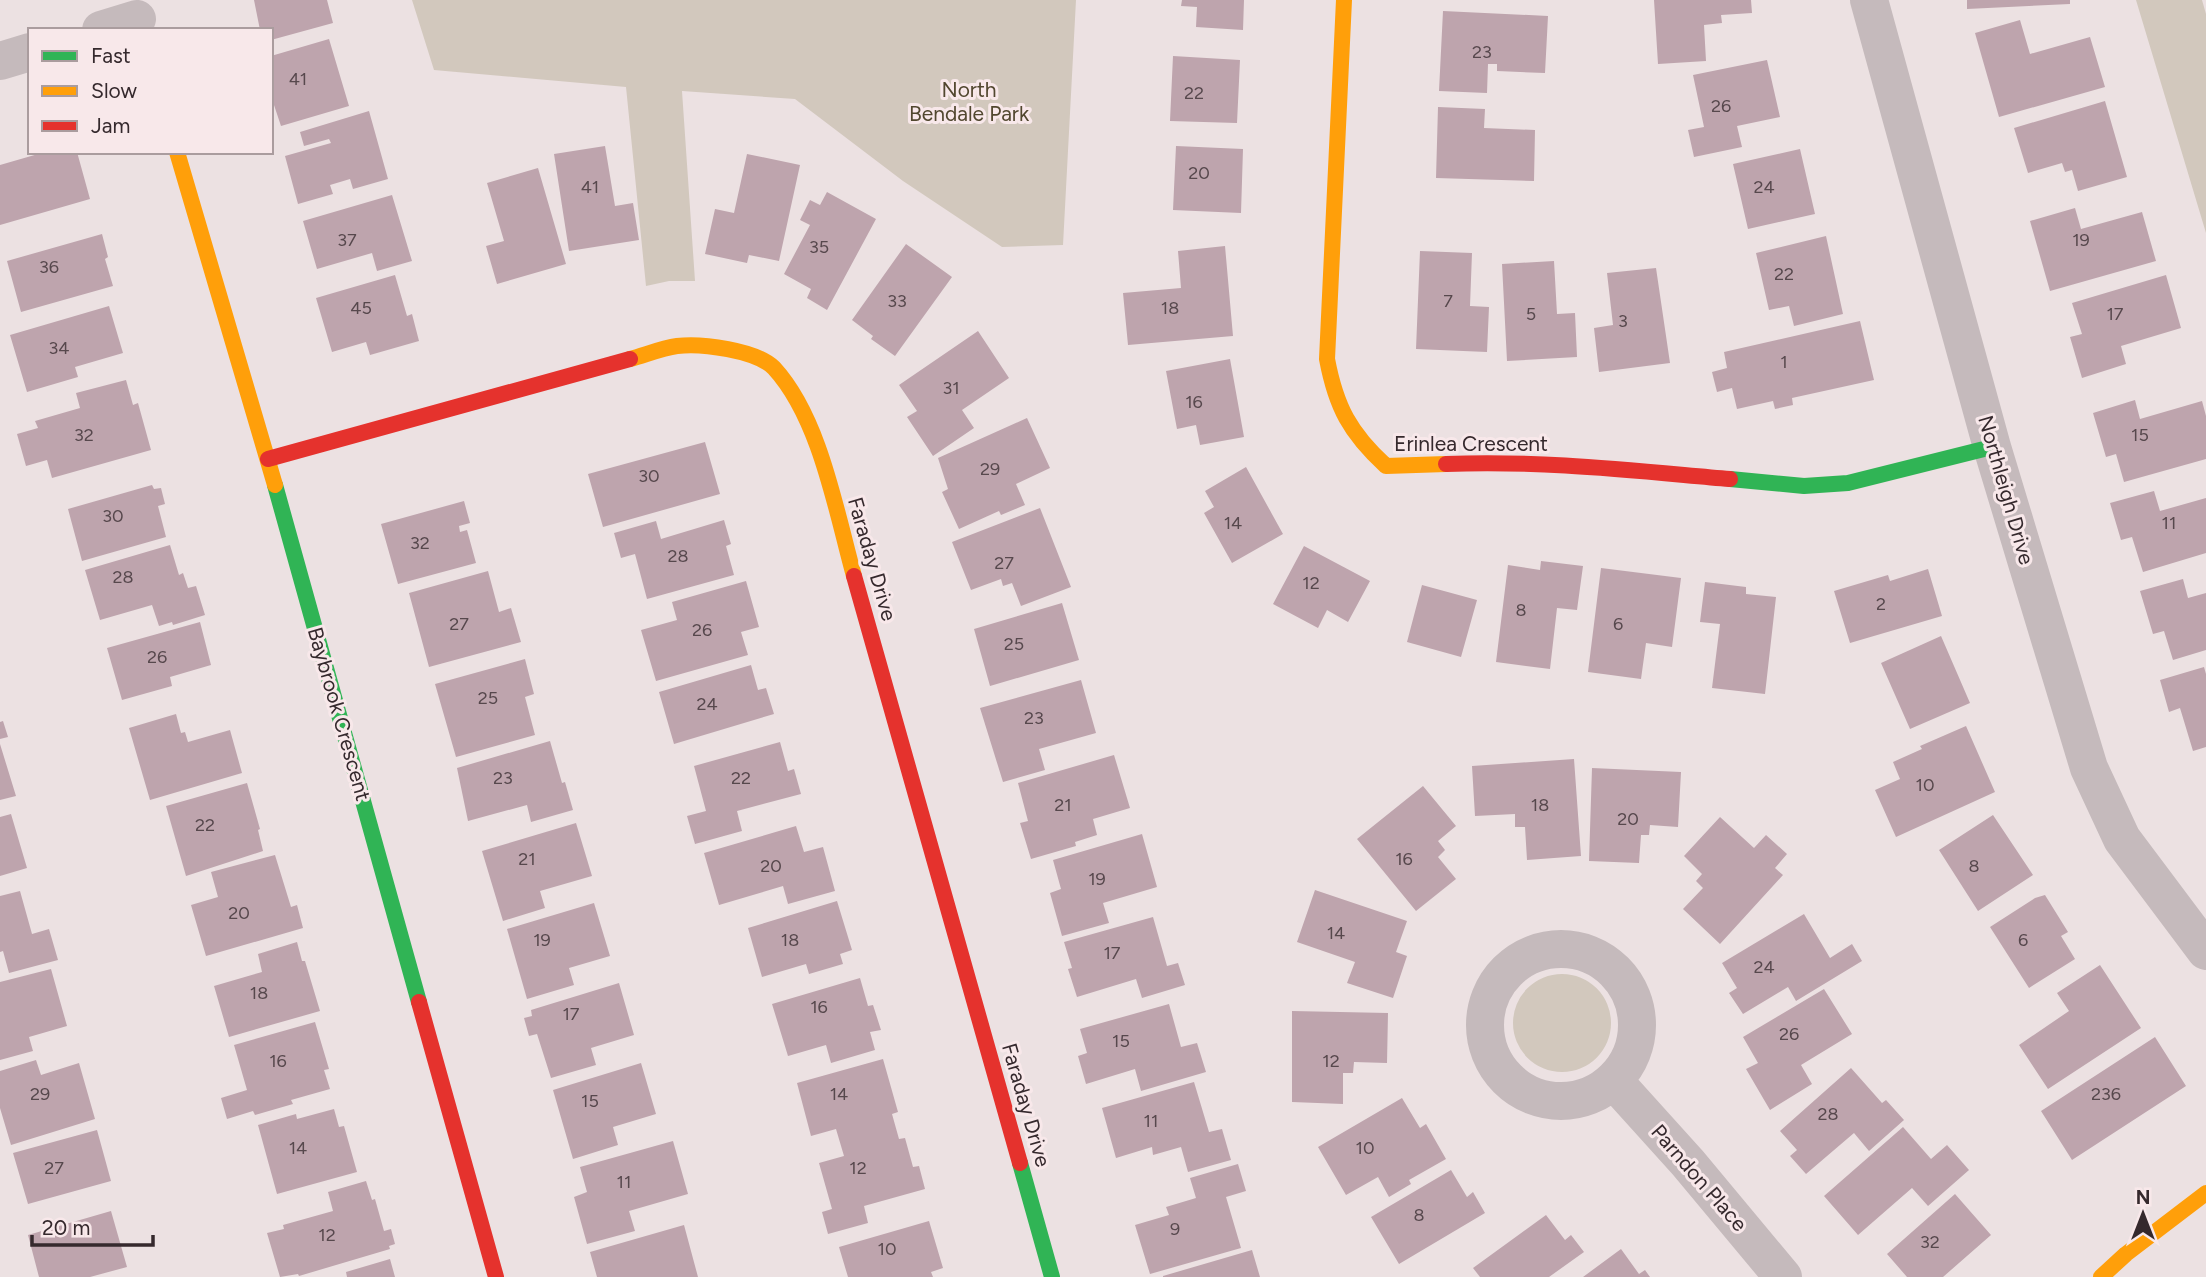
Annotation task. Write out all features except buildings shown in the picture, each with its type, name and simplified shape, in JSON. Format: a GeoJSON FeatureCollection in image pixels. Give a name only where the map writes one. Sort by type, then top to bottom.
{"type":"FeatureCollection","features":[{"type":"Feature","properties":{"kind":"street","name":"Erinlea Crescent"},"geometry":{"type":"LineString","coordinates":[[1344,0],[1327,359],[1332,389],[1344,419],[1362,444],[1386,466],[1491,462],[1600,468],[1804,486],[1848,482],[1993,447]]}},
{"type":"Feature","properties":{"kind":"street","name":"Northleigh Drive"},"geometry":{"type":"LineString","coordinates":[[1869,0],[1993,447],[2089,768],[2122,839],[2206,951]]}},
{"type":"Feature","properties":{"kind":"street"},"geometry":{"type":"LineString","coordinates":[[106,28],[136,16]]}},
{"type":"Feature","properties":{"kind":"street"},"geometry":{"type":"LineString","coordinates":[[0,61],[28,53]]}},
{"type":"Feature","properties":{"kind":"street","name":"Baybrook Crescent"},"geometry":{"type":"LineString","coordinates":[[178,154],[268,459],[496,1277]]}},
{"type":"Feature","properties":{"kind":"street","name":"Faraday Drive"},"geometry":{"type":"LineString","coordinates":[[268,459],[677,346],[732,348],[772,366],[798,402],[814,434],[1052,1277]]}},
{"type":"Feature","properties":{"kind":"street","name":"Parndon Place"},"geometry":{"type":"LineString","coordinates":[[1614,1081],[1688,1163],[1783,1277]]}},
{"type":"Feature","properties":{"kind":"street"},"geometry":{"type":"LineString","coordinates":[[2102,1277],[2126,1254],[2206,1193]]}},
{"type":"Feature","properties":{"kind":"green space","name":"North Bendale Park"},"geometry":{"type":"Polygon","coordinates":[[[412,0],[1076,0],[1063,245],[1002,247],[903,181],[795,99],[682,91],[695,281],[669,281],[646,286],[626,87],[434,70],[412,0]]]}},
{"type":"Feature","properties":{"kind":"green space"},"geometry":{"type":"Polygon","coordinates":[[[2136,0],[2202,0],[2206,14],[2206,233],[2136,0]]]}},
{"type":"Feature","properties":{"kind":"green space"},"geometry":{"type":"Polygon","coordinates":[[[1562,974],[1589,982],[1603,996],[1611,1023],[1603,1050],[1589,1064],[1562,1072],[1535,1064],[1521,1050],[1513,1023],[1521,996],[1535,982],[1562,974]]]}},
{"type":"Feature","properties":{"kind":"traffic: fast"},"geometry":{"type":"LineString","coordinates":[[1730,479],[1804,486],[1848,483],[1992,447]]}},
{"type":"Feature","properties":{"kind":"traffic: fast"},"geometry":{"type":"LineString","coordinates":[[275,485],[419,1002]]}},
{"type":"Feature","properties":{"kind":"traffic: fast"},"geometry":{"type":"LineString","coordinates":[[1020,1163],[1052,1277]]}},
{"type":"Feature","properties":{"kind":"traffic: slow"},"geometry":{"type":"LineString","coordinates":[[1344,0],[1327,359],[1335,391],[1346,418],[1363,442],[1386,466],[1446,464]]}},
{"type":"Feature","properties":{"kind":"traffic: slow"},"geometry":{"type":"LineString","coordinates":[[178,154],[275,485]]}},
{"type":"Feature","properties":{"kind":"traffic: slow"},"geometry":{"type":"LineString","coordinates":[[630,359],[687,345],[742,352],[774,368],[790,389],[815,439],[854,576]]}},
{"type":"Feature","properties":{"kind":"traffic: slow"},"geometry":{"type":"LineString","coordinates":[[2101,1277],[2126,1254],[2206,1193]]}},
{"type":"Feature","properties":{"kind":"traffic: jam"},"geometry":{"type":"LineString","coordinates":[[268,459],[630,359]]}},
{"type":"Feature","properties":{"kind":"traffic: jam"},"geometry":{"type":"LineString","coordinates":[[1446,464],[1553,465],[1730,479]]}},
{"type":"Feature","properties":{"kind":"traffic: jam"},"geometry":{"type":"LineString","coordinates":[[854,576],[1020,1163]]}},
{"type":"Feature","properties":{"kind":"traffic: jam"},"geometry":{"type":"LineString","coordinates":[[419,1002],[496,1277]]}}]}
